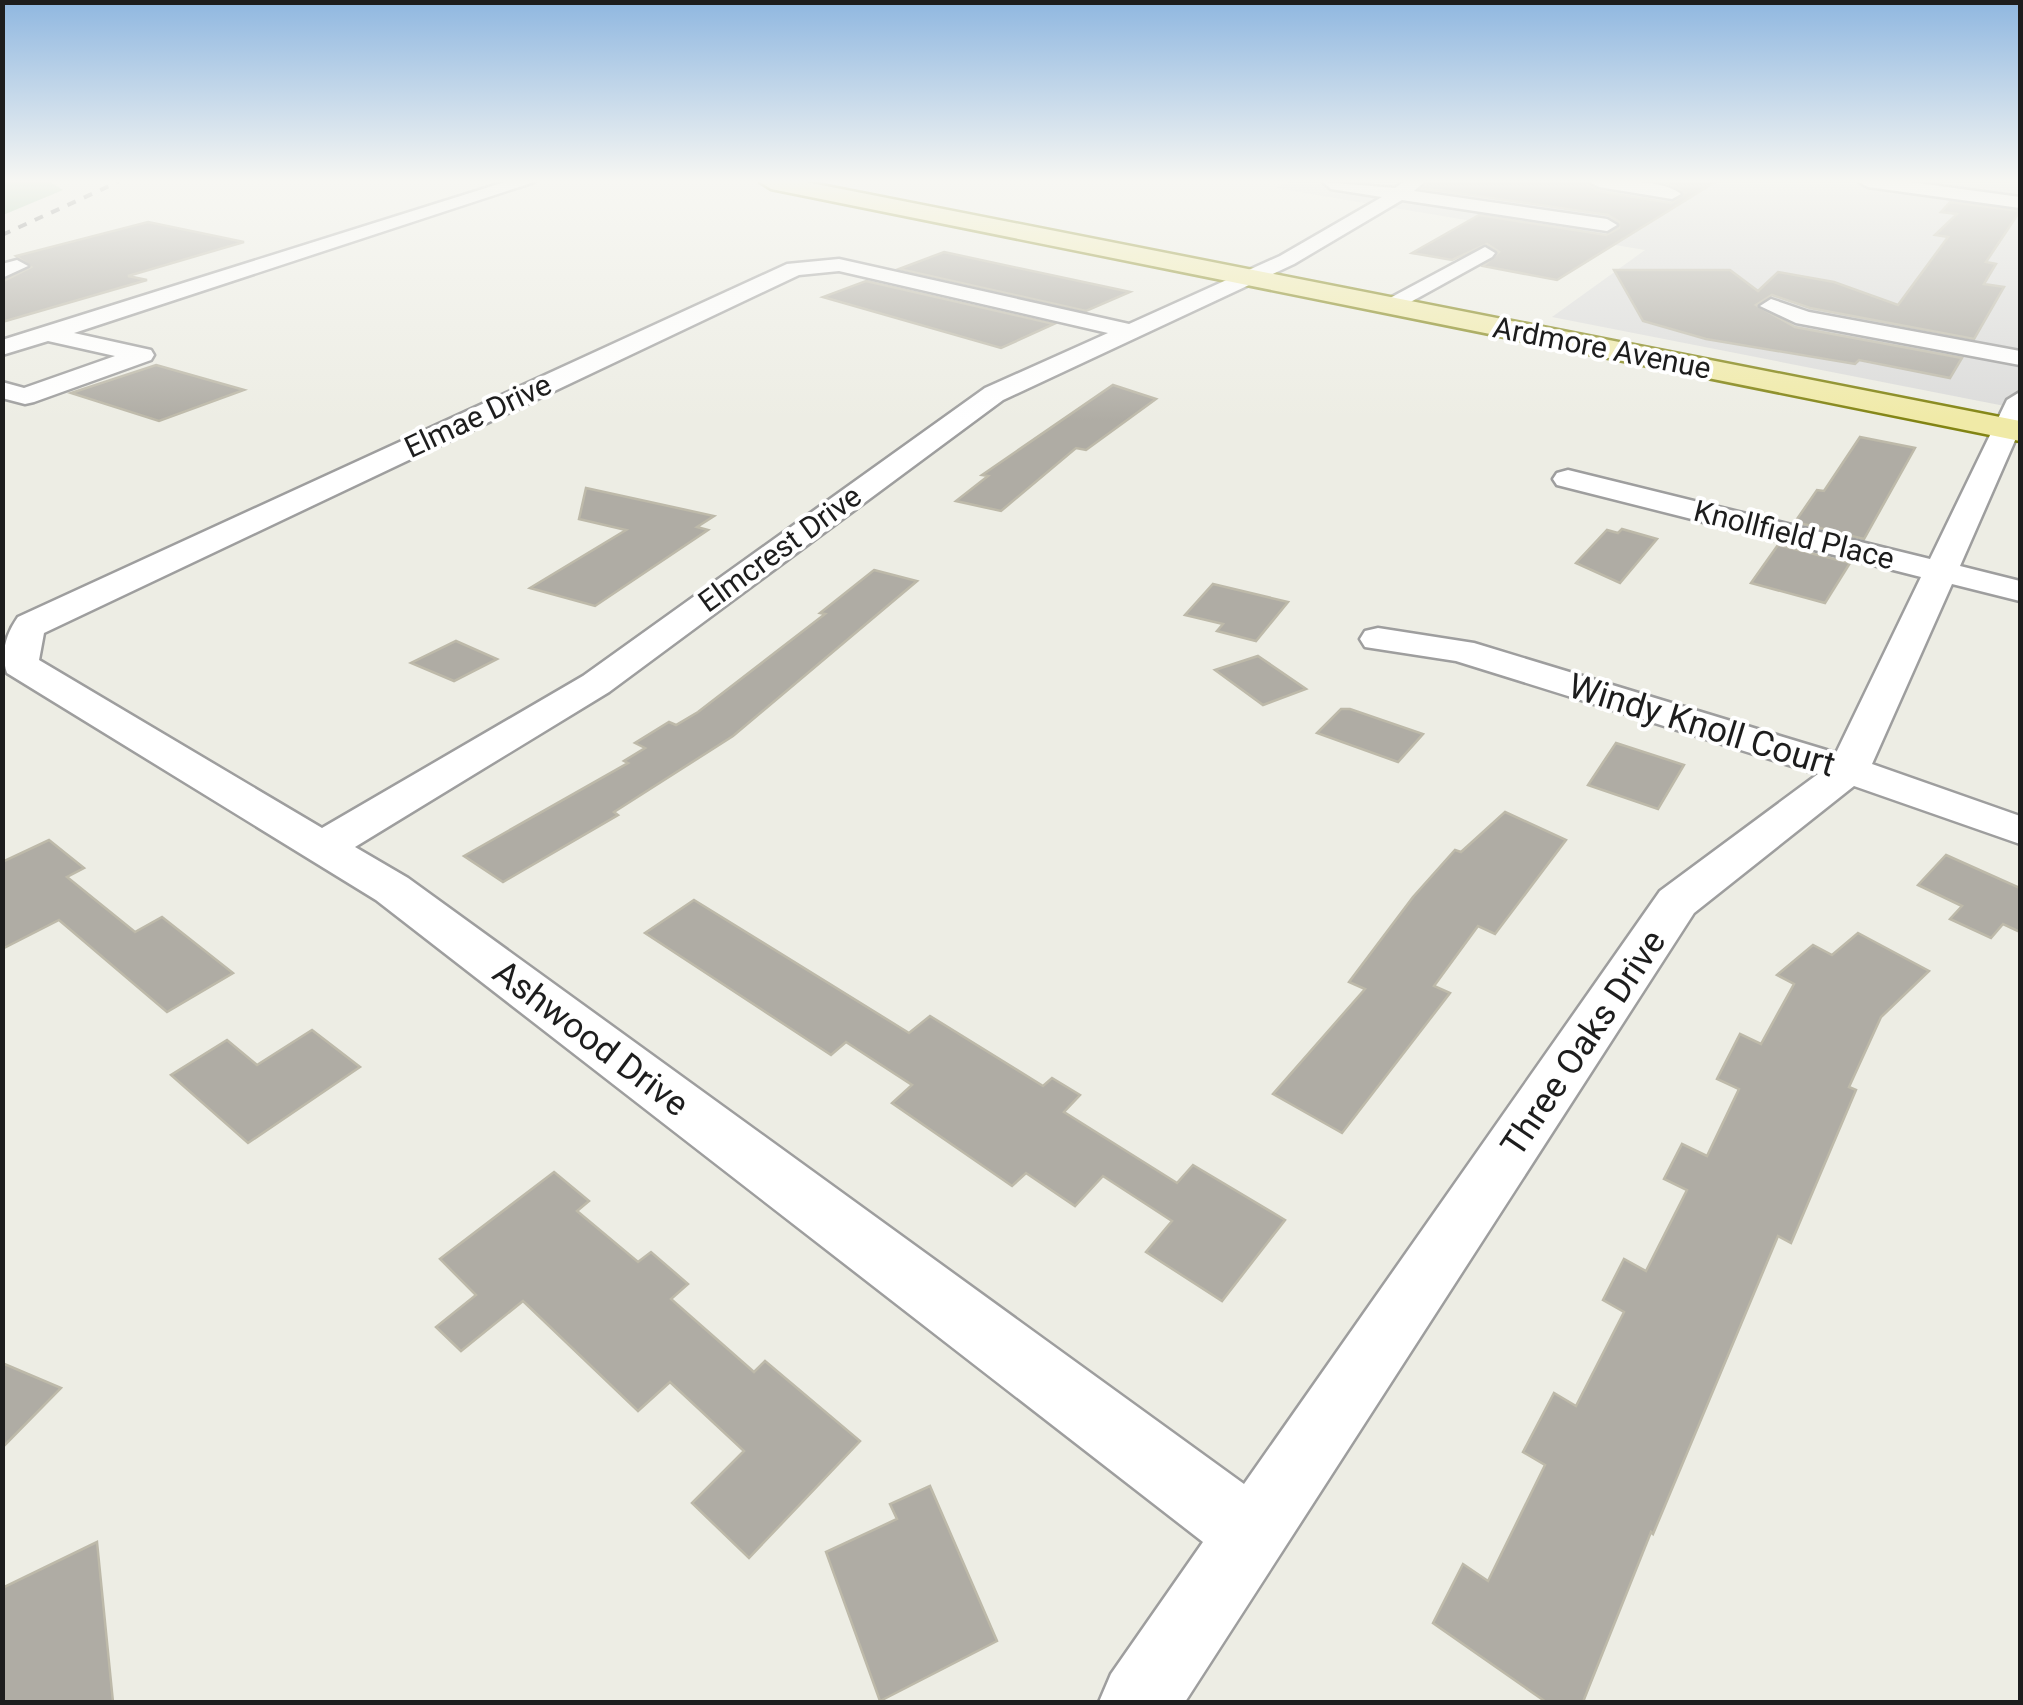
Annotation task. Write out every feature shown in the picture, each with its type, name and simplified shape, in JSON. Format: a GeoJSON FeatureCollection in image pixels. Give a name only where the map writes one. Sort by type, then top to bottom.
{"type":"FeatureCollection","features":[{"type":"Feature","properties":{"kind":"main road","name":"Ardmore Avenue"},"geometry":{"type":"LineString","coordinates":[[1173,262],[1446,316],[2016,420]]}},
{"type":"Feature","properties":{"kind":"street"},"geometry":{"type":"LineString","coordinates":[[193,287],[161,280],[219,262]]}},
{"type":"Feature","properties":{"kind":"street"},"geometry":{"type":"LineString","coordinates":[[2,348],[276,262]]}},
{"type":"Feature","properties":{"kind":"street","name":"Elmcrest Drive"},"geometry":{"type":"LineString","coordinates":[[322,847],[596,684],[994,394],[1281,262]]}},
{"type":"Feature","properties":{"kind":"street"},"geometry":{"type":"LineString","coordinates":[[1388,305],[1470,262]]}},
{"type":"Feature","properties":{"kind":"street","name":"Elmae Drive"},"geometry":{"type":"LineString","coordinates":[[120,581],[794,269],[840,265],[1126,330]]}},
{"type":"Feature","properties":{"kind":"street"},"geometry":{"type":"LineString","coordinates":[[1436,281],[1468,290],[1446,316]]}},
{"type":"Feature","properties":{"kind":"street"},"geometry":{"type":"LineString","coordinates":[[1771,306],[1804,318],[2020,358]]}},
{"type":"Feature","properties":{"kind":"street"},"geometry":{"type":"LineString","coordinates":[[2,390],[25,396],[142,355],[48,334]]}},
{"type":"Feature","properties":{"kind":"street","name":"Three Oaks Drive"},"geometry":{"type":"LineString","coordinates":[[1139,1702],[1678,902],[1849,770],[1938,571],[2016,420]]}},
{"type":"Feature","properties":{"kind":"street","name":"Knollfield Place"},"geometry":{"type":"LineString","coordinates":[[1568,479],[2020,590]]}},
{"type":"Feature","properties":{"kind":"street","name":"Ashwood Drive"},"geometry":{"type":"LineString","coordinates":[[120,581],[31,625],[22,637],[20,665],[392,888],[1252,1534]]}},
{"type":"Feature","properties":{"kind":"street","name":"Windy Knoll Court"},"geometry":{"type":"LineString","coordinates":[[1378,639],[1461,652],[1849,770],[2020,832]]}},
{"type":"Feature","properties":{"kind":"shaded area"},"geometry":{"type":"Polygon","coordinates":[[[1629,262],[2020,262],[2020,409],[1552,317],[1629,262]]]}},
{"type":"Feature","properties":{"kind":"building"},"geometry":{"type":"Polygon","coordinates":[[[24,262],[177,262],[128,276],[147,280],[2,322],[2,282],[31,267],[24,262]]]}},
{"type":"Feature","properties":{"kind":"building"},"geometry":{"type":"Polygon","coordinates":[[[919,262],[988,262],[1130,292],[1086,311],[899,269],[919,262]]]}},
{"type":"Feature","properties":{"kind":"building"},"geometry":{"type":"Polygon","coordinates":[[[1488,262],[1587,262],[1557,280],[1483,266],[1488,262]]]}},
{"type":"Feature","properties":{"kind":"building"},"geometry":{"type":"Polygon","coordinates":[[[1930,262],[1996,264],[1984,284],[2004,287],[1974,339],[1810,308],[1772,295],[1756,305],[1795,327],[1962,358],[1950,378],[1859,360],[1855,364],[1706,339],[1643,321],[1614,270],[1730,270],[1758,291],[1778,272],[1834,282],[1898,305],[1930,262]]]}},
{"type":"Feature","properties":{"kind":"building"},"geometry":{"type":"Polygon","coordinates":[[[866,281],[1054,324],[1001,348],[823,297],[866,281]]]}},
{"type":"Feature","properties":{"kind":"building"},"geometry":{"type":"Polygon","coordinates":[[[156,365],[244,390],[159,421],[71,393],[156,365]]]}},
{"type":"Feature","properties":{"kind":"building"},"geometry":{"type":"Polygon","coordinates":[[[1113,385],[1156,399],[1086,450],[1076,448],[1001,511],[956,501],[988,476],[982,475],[1113,385]]]}},
{"type":"Feature","properties":{"kind":"building"},"geometry":{"type":"Polygon","coordinates":[[[1860,437],[1915,448],[1864,539],[1795,522],[1817,490],[1824,491],[1860,437]]]}},
{"type":"Feature","properties":{"kind":"building"},"geometry":{"type":"Polygon","coordinates":[[[586,488],[714,516],[697,527],[708,530],[595,606],[530,588],[626,530],[579,519],[586,488]]]}},
{"type":"Feature","properties":{"kind":"building"},"geometry":{"type":"Polygon","coordinates":[[[1622,529],[1657,539],[1620,583],[1576,563],[1607,530],[1618,533],[1622,529]]]}},
{"type":"Feature","properties":{"kind":"building"},"geometry":{"type":"Polygon","coordinates":[[[1778,545],[1850,563],[1825,603],[1751,583],[1778,545]]]}},
{"type":"Feature","properties":{"kind":"building"},"geometry":{"type":"Polygon","coordinates":[[[874,570],[917,581],[733,736],[614,812],[618,815],[503,882],[464,856],[628,763],[624,761],[645,748],[635,743],[669,722],[676,725],[698,712],[825,614],[820,613],[874,570]]]}},
{"type":"Feature","properties":{"kind":"building"},"geometry":{"type":"Polygon","coordinates":[[[1213,584],[1288,602],[1256,641],[1217,631],[1223,624],[1185,615],[1213,584]]]}},
{"type":"Feature","properties":{"kind":"building"},"geometry":{"type":"Polygon","coordinates":[[[456,641],[497,659],[454,681],[411,663],[456,641]]]}},
{"type":"Feature","properties":{"kind":"building"},"geometry":{"type":"Polygon","coordinates":[[[1258,656],[1306,689],[1263,705],[1215,670],[1258,656]]]}},
{"type":"Feature","properties":{"kind":"building"},"geometry":{"type":"Polygon","coordinates":[[[1341,709],[1423,734],[1398,762],[1317,733],[1341,709]]]}},
{"type":"Feature","properties":{"kind":"building"},"geometry":{"type":"Polygon","coordinates":[[[1616,743],[1684,765],[1658,809],[1588,785],[1616,743]]]}},
{"type":"Feature","properties":{"kind":"building"},"geometry":{"type":"Polygon","coordinates":[[[1505,812],[1566,840],[1495,934],[1478,926],[1434,986],[1450,993],[1342,1133],[1273,1094],[1365,989],[1349,982],[1413,897],[1455,850],[1461,852],[1505,812]]]}},
{"type":"Feature","properties":{"kind":"building"},"geometry":{"type":"Polygon","coordinates":[[[49,840],[84,868],[67,877],[135,932],[162,917],[233,973],[167,1012],[59,920],[2,949],[2,862],[49,840]]]}},
{"type":"Feature","properties":{"kind":"building"},"geometry":{"type":"Polygon","coordinates":[[[1946,855],[2020,888],[2020,932],[2003,924],[1991,938],[1950,919],[1962,906],[1918,885],[1946,855]]]}},
{"type":"Feature","properties":{"kind":"building"},"geometry":{"type":"Polygon","coordinates":[[[694,900],[909,1033],[930,1016],[1043,1086],[1052,1078],[1080,1095],[1064,1112],[1177,1183],[1193,1165],[1285,1220],[1222,1301],[1146,1252],[1172,1221],[1103,1176],[1075,1206],[1026,1173],[1012,1186],[892,1103],[912,1085],[846,1042],[831,1055],[645,933],[694,900]]]}},
{"type":"Feature","properties":{"kind":"building"},"geometry":{"type":"Polygon","coordinates":[[[1858,933],[1929,971],[1881,1017],[1849,1087],[1856,1090],[1791,1243],[1778,1236],[1583,1702],[1546,1702],[1433,1623],[1463,1564],[1488,1581],[1545,1465],[1523,1452],[1554,1393],[1576,1406],[1624,1312],[1603,1300],[1624,1259],[1646,1271],[1687,1190],[1664,1179],[1682,1144],[1707,1156],[1739,1089],[1717,1079],[1740,1034],[1761,1044],[1794,984],[1777,975],[1813,945],[1832,955],[1858,933]]]}},
{"type":"Feature","properties":{"kind":"building"},"geometry":{"type":"Polygon","coordinates":[[[312,1030],[360,1067],[248,1143],[171,1075],[227,1040],[257,1065],[312,1030]]]}},
{"type":"Feature","properties":{"kind":"building"},"geometry":{"type":"Polygon","coordinates":[[[554,1172],[589,1201],[577,1211],[638,1262],[651,1252],[688,1284],[671,1299],[754,1372],[765,1361],[860,1441],[749,1558],[692,1503],[744,1451],[670,1382],[638,1411],[523,1301],[461,1351],[436,1327],[476,1295],[440,1259],[554,1172]]]}},
{"type":"Feature","properties":{"kind":"building"},"geometry":{"type":"Polygon","coordinates":[[[2,1363],[61,1388],[2,1448],[2,1363]]]}},
{"type":"Feature","properties":{"kind":"building"},"geometry":{"type":"Polygon","coordinates":[[[930,1486],[997,1641],[880,1701],[826,1552],[897,1519],[890,1504],[930,1486]]]}},
{"type":"Feature","properties":{"kind":"building"},"geometry":{"type":"Polygon","coordinates":[[[97,1542],[113,1702],[2,1702],[2,1588],[97,1542]]]}}]}
